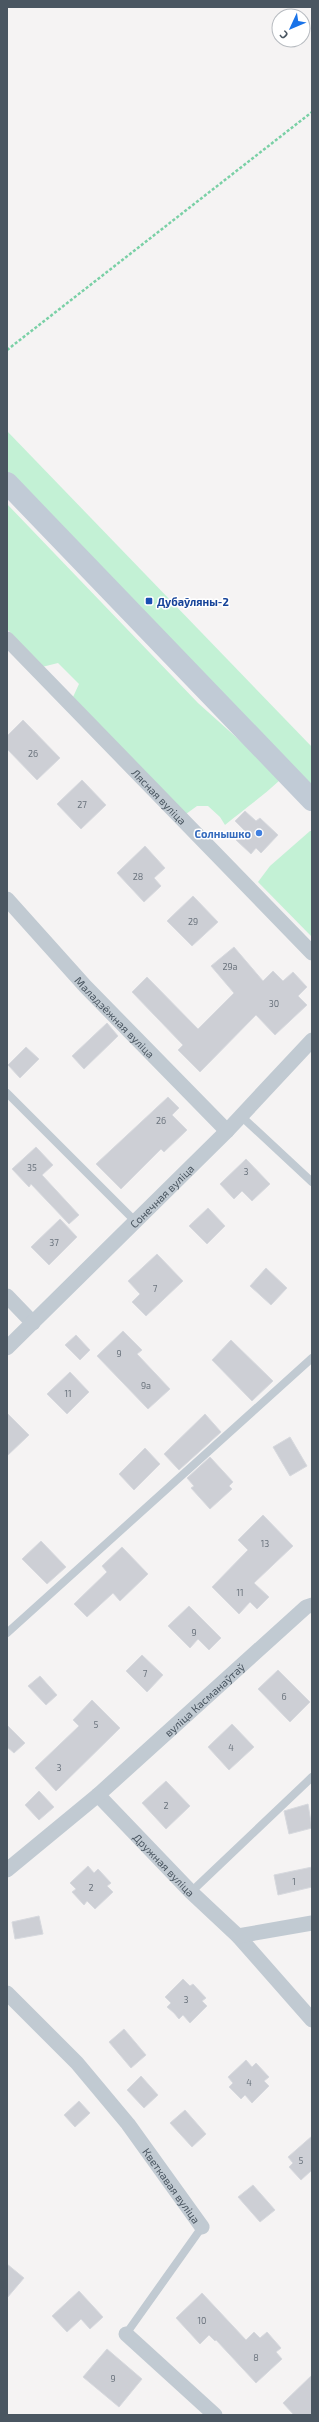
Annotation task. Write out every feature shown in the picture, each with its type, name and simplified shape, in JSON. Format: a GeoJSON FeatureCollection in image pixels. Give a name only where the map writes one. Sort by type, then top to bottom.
{"type":"FeatureCollection","features":[{"type":"Feature","properties":{"kind":"main road"},"geometry":{"type":"LineString","coordinates":[[7,483],[312,800]]}},
{"type":"Feature","properties":{"kind":"street","name":"Лясная вуліца"},"geometry":{"type":"LineString","coordinates":[[7,639],[312,953]]}},
{"type":"Feature","properties":{"kind":"street","name":"Маладзёжная вуліца"},"geometry":{"type":"LineString","coordinates":[[7,899],[85,986],[227,1131]]}},
{"type":"Feature","properties":{"kind":"street","name":"Сонечная вуліца"},"geometry":{"type":"LineString","coordinates":[[7,1348],[227,1131],[312,1040]]}},
{"type":"Feature","properties":{"kind":"street"},"geometry":{"type":"LineString","coordinates":[[7,1296],[33,1323]]}},
{"type":"Feature","properties":{"kind":"street","name":"вуліца Касманаўтаў"},"geometry":{"type":"LineString","coordinates":[[98,1795],[306,1607],[312,1605]]}},
{"type":"Feature","properties":{"kind":"street"},"geometry":{"type":"LineString","coordinates":[[7,1870],[98,1795]]}},
{"type":"Feature","properties":{"kind":"street","name":"Дружная вуліца"},"geometry":{"type":"LineString","coordinates":[[98,1795],[191,1892],[238,1936],[312,2020]]}},
{"type":"Feature","properties":{"kind":"street"},"geometry":{"type":"LineString","coordinates":[[238,1936],[312,1922]]}},
{"type":"Feature","properties":{"kind":"street","name":"Кветкавая вуліца"},"geometry":{"type":"LineString","coordinates":[[7,1993],[76,2064],[128,2124],[202,2227]]}},
{"type":"Feature","properties":{"kind":"street","name":"Кветкавая вуліца"},"geometry":{"type":"LineString","coordinates":[[126,2334],[215,2415]]}},
{"type":"Feature","properties":{"kind":"lane"},"geometry":{"type":"LineString","coordinates":[[7,1093],[135,1221]]}},
{"type":"Feature","properties":{"kind":"lane"},"geometry":{"type":"LineString","coordinates":[[241,1116],[312,1182]]}},
{"type":"Feature","properties":{"kind":"lane"},"geometry":{"type":"LineString","coordinates":[[7,1633],[312,1358]]}},
{"type":"Feature","properties":{"kind":"lane"},"geometry":{"type":"LineString","coordinates":[[191,1892],[312,1777]]}},
{"type":"Feature","properties":{"kind":"lane","name":"Кветкавая вуліца"},"geometry":{"type":"LineString","coordinates":[[126,2334],[202,2227]]}},
{"type":"Feature","properties":{"kind":"path"},"geometry":{"type":"LineString","coordinates":[[7,350],[312,112]]}},
{"type":"Feature","properties":{"kind":"green space"},"geometry":{"type":"Polygon","coordinates":[[[7,431],[312,747],[312,798],[7,483],[7,431]]]}},
{"type":"Feature","properties":{"kind":"green space"},"geometry":{"type":"Polygon","coordinates":[[[7,504],[198,703],[267,765],[280,780],[225,825],[220,817],[208,806],[197,806],[186,814],[73,697],[79,684],[58,663],[42,667],[7,629],[7,504]]]}},
{"type":"Feature","properties":{"kind":"green space"},"geometry":{"type":"Polygon","coordinates":[[[310,831],[312,831],[312,937],[258,882],[270,866],[310,831]]]}},
{"type":"Feature","properties":{"kind":"building"},"geometry":{"type":"Polygon","coordinates":[[[23,720],[60,758],[37,780],[7,749],[7,736],[23,720]]]}},
{"type":"Feature","properties":{"kind":"building"},"geometry":{"type":"Polygon","coordinates":[[[82,780],[106,805],[81,829],[57,804],[82,780]]]}},
{"type":"Feature","properties":{"kind":"building","name":"Солнышко"},"geometry":{"type":"Polygon","coordinates":[[[245,811],[256,821],[260,818],[278,835],[261,853],[256,848],[251,854],[236,840],[245,831],[235,821],[245,811]]]}},
{"type":"Feature","properties":{"kind":"building"},"geometry":{"type":"Polygon","coordinates":[[[145,846],[165,868],[154,878],[161,886],[144,902],[117,873],[145,846]]]}},
{"type":"Feature","properties":{"kind":"building"},"geometry":{"type":"Polygon","coordinates":[[[193,896],[218,922],[192,946],[167,921],[193,896]]]}},
{"type":"Feature","properties":{"kind":"building"},"geometry":{"type":"Polygon","coordinates":[[[234,947],[263,981],[273,971],[283,981],[293,972],[307,987],[298,996],[307,1005],[275,1035],[256,1015],[200,1072],[178,1050],[183,1045],[132,992],[147,977],[198,1029],[234,993],[211,966],[234,947]]]}},
{"type":"Feature","properties":{"kind":"building"},"geometry":{"type":"Polygon","coordinates":[[[107,1023],[118,1036],[84,1069],[72,1056],[107,1023]]]}},
{"type":"Feature","properties":{"kind":"building"},"geometry":{"type":"Polygon","coordinates":[[[26,1047],[39,1059],[20,1078],[8,1065],[26,1047]]]}},
{"type":"Feature","properties":{"kind":"building"},"geometry":{"type":"Polygon","coordinates":[[[168,1097],[179,1108],[172,1115],[187,1130],[164,1152],[161,1149],[121,1189],[96,1164],[168,1097]]]}},
{"type":"Feature","properties":{"kind":"building"},"geometry":{"type":"Polygon","coordinates":[[[36,1147],[53,1165],[42,1175],[79,1215],[69,1224],[31,1184],[29,1187],[12,1169],[36,1147]]]}},
{"type":"Feature","properties":{"kind":"building"},"geometry":{"type":"Polygon","coordinates":[[[246,1159],[270,1184],[252,1201],[242,1191],[234,1199],[220,1184],[246,1159]]]}},
{"type":"Feature","properties":{"kind":"building"},"geometry":{"type":"Polygon","coordinates":[[[208,1208],[225,1226],[207,1244],[189,1226],[208,1208]]]}},
{"type":"Feature","properties":{"kind":"building"},"geometry":{"type":"Polygon","coordinates":[[[60,1219],[77,1237],[49,1265],[31,1247],[60,1219]]]}},
{"type":"Feature","properties":{"kind":"building"},"geometry":{"type":"Polygon","coordinates":[[[157,1254],[183,1281],[146,1316],[132,1302],[140,1294],[128,1281],[157,1254]]]}},
{"type":"Feature","properties":{"kind":"building"},"geometry":{"type":"Polygon","coordinates":[[[266,1268],[287,1288],[271,1305],[250,1286],[266,1268]]]}},
{"type":"Feature","properties":{"kind":"building"},"geometry":{"type":"Polygon","coordinates":[[[123,1331],[142,1350],[137,1354],[170,1389],[148,1409],[97,1356],[123,1331]]]}},
{"type":"Feature","properties":{"kind":"building"},"geometry":{"type":"Polygon","coordinates":[[[76,1335],[90,1350],[80,1360],[65,1345],[76,1335]]]}},
{"type":"Feature","properties":{"kind":"building"},"geometry":{"type":"Polygon","coordinates":[[[231,1340],[273,1381],[252,1401],[212,1360],[231,1340]]]}},
{"type":"Feature","properties":{"kind":"building"},"geometry":{"type":"Polygon","coordinates":[[[70,1372],[89,1392],[67,1414],[47,1394],[70,1372]]]}},
{"type":"Feature","properties":{"kind":"building"},"geometry":{"type":"Polygon","coordinates":[[[7,1413],[29,1435],[7,1456],[7,1413]]]}},
{"type":"Feature","properties":{"kind":"building"},"geometry":{"type":"Polygon","coordinates":[[[205,1414],[221,1432],[179,1470],[164,1454],[205,1414]]]}},
{"type":"Feature","properties":{"kind":"building"},"geometry":{"type":"Polygon","coordinates":[[[290,1437],[307,1466],[290,1476],[273,1447],[290,1437]]]}},
{"type":"Feature","properties":{"kind":"building"},"geometry":{"type":"Polygon","coordinates":[[[145,1448],[160,1464],[134,1490],[119,1474],[145,1448]]]}},
{"type":"Feature","properties":{"kind":"building"},"geometry":{"type":"Polygon","coordinates":[[[210,1457],[233,1482],[229,1486],[232,1489],[210,1509],[191,1488],[194,1486],[187,1478],[210,1457]]]}},
{"type":"Feature","properties":{"kind":"building"},"geometry":{"type":"Polygon","coordinates":[[[263,1515],[293,1546],[254,1583],[269,1597],[257,1609],[250,1602],[239,1614],[212,1587],[248,1550],[238,1540],[263,1515]]]}},
{"type":"Feature","properties":{"kind":"building"},"geometry":{"type":"Polygon","coordinates":[[[41,1541],[66,1567],[47,1584],[22,1559],[41,1541]]]}},
{"type":"Feature","properties":{"kind":"building"},"geometry":{"type":"Polygon","coordinates":[[[122,1547],[148,1574],[120,1601],[113,1593],[87,1617],[74,1604],[107,1572],[102,1566],[122,1547]]]}},
{"type":"Feature","properties":{"kind":"building"},"geometry":{"type":"Polygon","coordinates":[[[189,1606],[221,1638],[209,1650],[198,1639],[190,1648],[168,1626],[189,1606]]]}},
{"type":"Feature","properties":{"kind":"building"},"geometry":{"type":"Polygon","coordinates":[[[142,1655],[163,1675],[147,1692],[126,1671],[142,1655]]]}},
{"type":"Feature","properties":{"kind":"building"},"geometry":{"type":"Polygon","coordinates":[[[278,1670],[310,1702],[290,1722],[258,1689],[278,1670]]]}},
{"type":"Feature","properties":{"kind":"building"},"geometry":{"type":"Polygon","coordinates":[[[40,1676],[57,1695],[46,1705],[28,1686],[40,1676]]]}},
{"type":"Feature","properties":{"kind":"building"},"geometry":{"type":"Polygon","coordinates":[[[92,1700],[120,1728],[56,1791],[35,1768],[79,1726],[73,1720],[92,1700]]]}},
{"type":"Feature","properties":{"kind":"building"},"geometry":{"type":"Polygon","coordinates":[[[232,1724],[254,1747],[229,1770],[208,1747],[232,1724]]]}},
{"type":"Feature","properties":{"kind":"building"},"geometry":{"type":"Polygon","coordinates":[[[7,1725],[25,1743],[14,1753],[7,1747],[7,1725]]]}},
{"type":"Feature","properties":{"kind":"building"},"geometry":{"type":"Polygon","coordinates":[[[166,1781],[190,1806],[166,1829],[142,1803],[166,1781]]]}},
{"type":"Feature","properties":{"kind":"building"},"geometry":{"type":"Polygon","coordinates":[[[39,1791],[54,1807],[39,1820],[25,1805],[39,1791]]]}},
{"type":"Feature","properties":{"kind":"building"},"geometry":{"type":"Polygon","coordinates":[[[308,1804],[312,1828],[289,1834],[284,1811],[308,1804]]]}},
{"type":"Feature","properties":{"kind":"building"},"geometry":{"type":"Polygon","coordinates":[[[88,1866],[94,1873],[98,1869],[111,1883],[107,1886],[113,1892],[95,1909],[87,1901],[84,1905],[72,1892],[76,1889],[70,1883],[88,1866]]]}},
{"type":"Feature","properties":{"kind":"building"},"geometry":{"type":"Polygon","coordinates":[[[312,1867],[312,1887],[278,1895],[274,1875],[312,1867]]]}},
{"type":"Feature","properties":{"kind":"building"},"geometry":{"type":"Polygon","coordinates":[[[39,1916],[43,1934],[15,1939],[12,1922],[39,1916]]]}},
{"type":"Feature","properties":{"kind":"building"},"geometry":{"type":"Polygon","coordinates":[[[183,1979],[190,1986],[193,1984],[206,1998],[202,2001],[207,2006],[190,2023],[183,2015],[179,2019],[167,2007],[171,2003],[165,1997],[183,1979]]]}},
{"type":"Feature","properties":{"kind":"building"},"geometry":{"type":"Polygon","coordinates":[[[124,2029],[146,2055],[131,2068],[109,2042],[124,2029]]]}},
{"type":"Feature","properties":{"kind":"building"},"geometry":{"type":"Polygon","coordinates":[[[246,2060],[252,2067],[256,2063],[269,2077],[264,2081],[269,2086],[252,2103],[245,2095],[241,2099],[229,2087],[233,2083],[228,2077],[246,2060]]]}},
{"type":"Feature","properties":{"kind":"building"},"geometry":{"type":"Polygon","coordinates":[[[141,2076],[158,2095],[144,2108],[127,2090],[141,2076]]]}},
{"type":"Feature","properties":{"kind":"building"},"geometry":{"type":"Polygon","coordinates":[[[79,2101],[90,2113],[75,2127],[64,2115],[79,2101]]]}},
{"type":"Feature","properties":{"kind":"building"},"geometry":{"type":"Polygon","coordinates":[[[185,2110],[206,2134],[192,2147],[170,2123],[185,2110]]]}},
{"type":"Feature","properties":{"kind":"building"},"geometry":{"type":"Polygon","coordinates":[[[312,2136],[312,2170],[301,2180],[289,2167],[293,2163],[288,2157],[312,2136]]]}},
{"type":"Feature","properties":{"kind":"building"},"geometry":{"type":"Polygon","coordinates":[[[253,2185],[275,2210],[260,2222],[238,2197],[253,2185]]]}},
{"type":"Feature","properties":{"kind":"building"},"geometry":{"type":"Polygon","coordinates":[[[7,2264],[24,2278],[7,2298],[7,2264]]]}},
{"type":"Feature","properties":{"kind":"building"},"geometry":{"type":"Polygon","coordinates":[[[79,2291],[103,2317],[90,2329],[81,2319],[67,2332],[52,2316],[79,2291]]]}},
{"type":"Feature","properties":{"kind":"building"},"geometry":{"type":"Polygon","coordinates":[[[202,2293],[246,2340],[254,2332],[260,2338],[267,2332],[281,2348],[276,2352],[282,2359],[256,2383],[216,2340],[215,2341],[209,2335],[200,2344],[176,2318],[202,2293]]]}},
{"type":"Feature","properties":{"kind":"building"},"geometry":{"type":"Polygon","coordinates":[[[107,2349],[142,2379],[119,2407],[83,2377],[107,2349]]]}},
{"type":"Feature","properties":{"kind":"building"},"geometry":{"type":"Polygon","coordinates":[[[312,2375],[312,2415],[294,2415],[283,2403],[312,2375]]]}},
{"type":"Feature","properties":{"kind":"place","name":"Дубаўляны-2"},"geometry":{"type":"Point","coordinates":[149,601]}},
{"type":"Feature","properties":{"kind":"place","name":"Солнышко"},"geometry":{"type":"Point","coordinates":[259,833]}}]}
